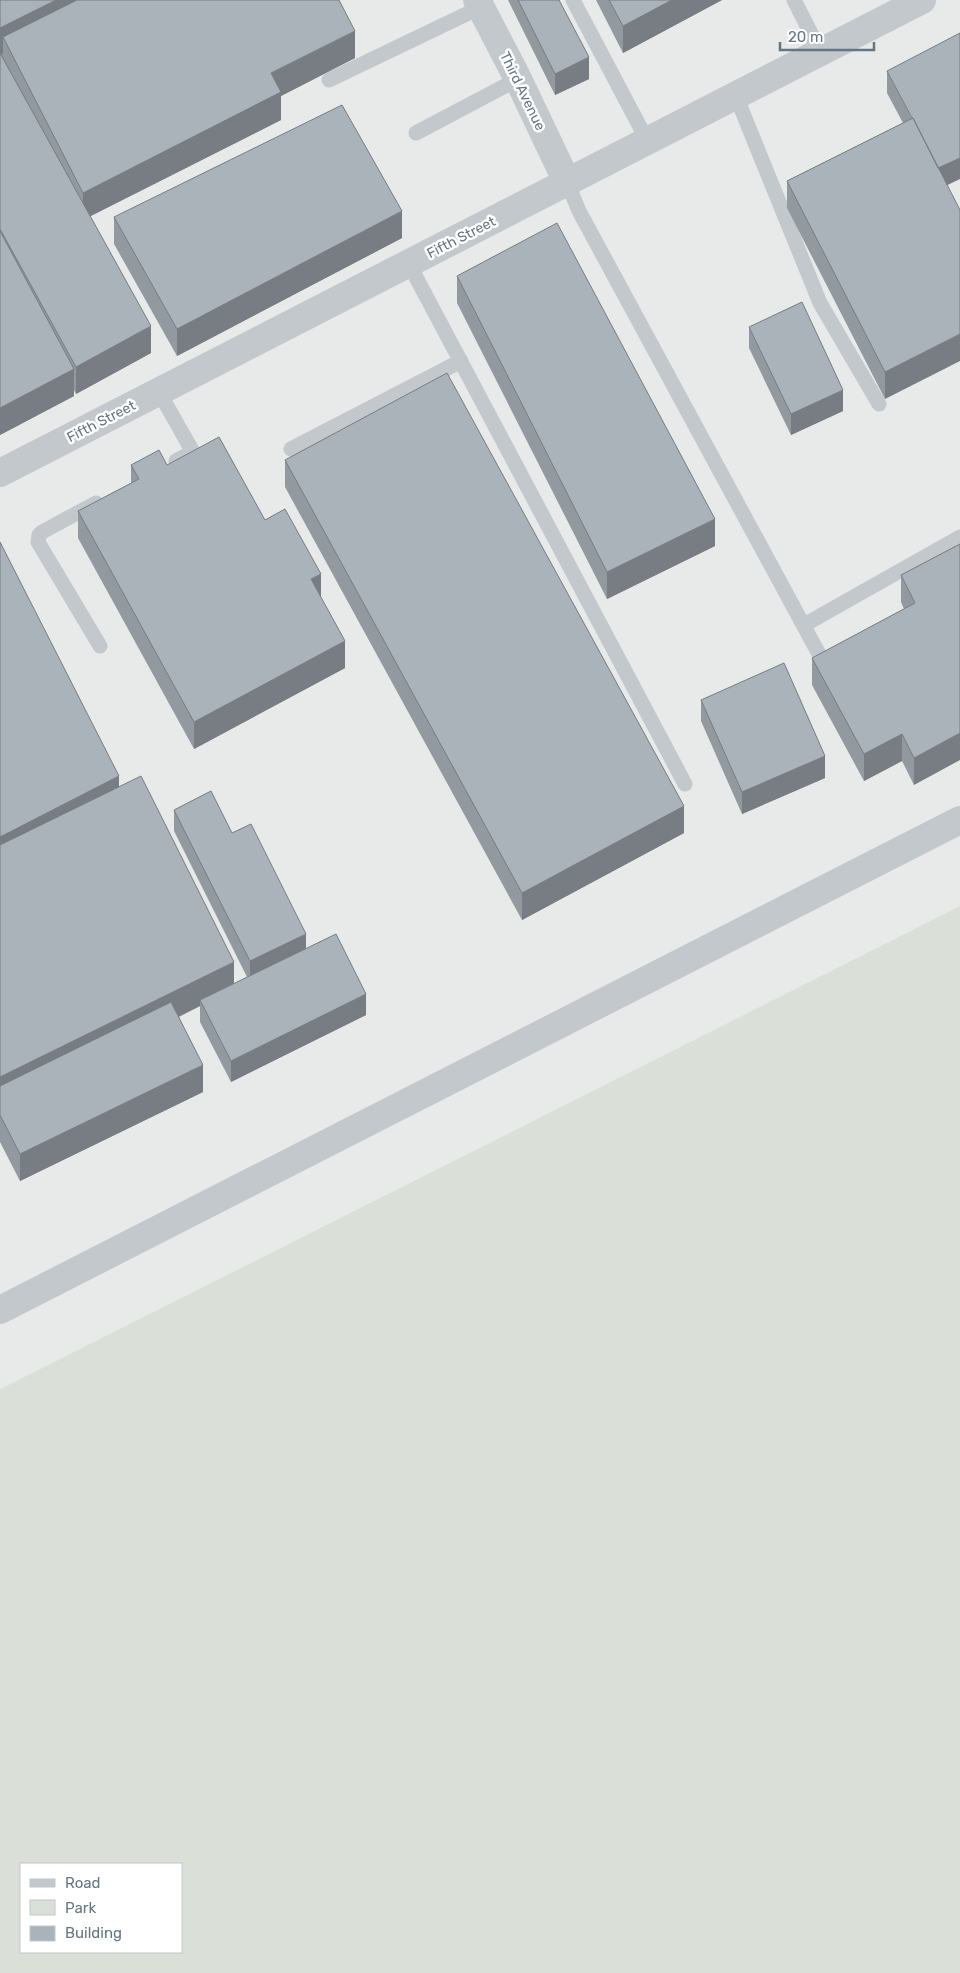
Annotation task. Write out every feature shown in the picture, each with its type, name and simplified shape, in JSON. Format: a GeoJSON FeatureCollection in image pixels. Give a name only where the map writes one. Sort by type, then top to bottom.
{"type":"FeatureCollection","features":[{"type":"Feature","properties":{"kind":"street","name":"Fifth Street"},"geometry":{"type":"LineString","coordinates":[[0,473],[922,0]]}},
{"type":"Feature","properties":{"kind":"street","name":"Third Avenue"},"geometry":{"type":"LineString","coordinates":[[479,4],[518,79],[567,182]]}},
{"type":"Feature","properties":{"kind":"street"},"geometry":{"type":"LineString","coordinates":[[0,1310],[960,820]]}},
{"type":"Feature","properties":{"kind":"lane"},"geometry":{"type":"LineString","coordinates":[[573,0],[648,142]]}},
{"type":"Feature","properties":{"kind":"lane"},"geometry":{"type":"LineString","coordinates":[[794,0],[820,53]]}},
{"type":"Feature","properties":{"kind":"lane"},"geometry":{"type":"LineString","coordinates":[[329,80],[479,4]]}},
{"type":"Feature","properties":{"kind":"lane"},"geometry":{"type":"LineString","coordinates":[[416,133],[518,79]]}},
{"type":"Feature","properties":{"kind":"lane"},"geometry":{"type":"LineString","coordinates":[[736,96],[820,303],[879,404]]}},
{"type":"Feature","properties":{"kind":"lane"},"geometry":{"type":"LineString","coordinates":[[567,182],[579,211],[826,667]]}},
{"type":"Feature","properties":{"kind":"lane"},"geometry":{"type":"LineString","coordinates":[[409,264],[685,784]]}},
{"type":"Feature","properties":{"kind":"lane"},"geometry":{"type":"LineString","coordinates":[[291,449],[461,361]]}},
{"type":"Feature","properties":{"kind":"lane"},"geometry":{"type":"LineString","coordinates":[[159,392],[193,452],[160,469]]}},
{"type":"Feature","properties":{"kind":"lane"},"geometry":{"type":"LineString","coordinates":[[100,646],[38,542],[38,539],[42,532],[109,496]]}},
{"type":"Feature","properties":{"kind":"lane"},"geometry":{"type":"LineString","coordinates":[[804,625],[960,537]]}},
{"type":"Feature","properties":{"kind":"shaded area"},"geometry":{"type":"Polygon","coordinates":[[[0,0],[960,0],[960,906],[0,1389],[0,0]]]}},
{"type":"Feature","properties":{"kind":"green space"},"geometry":{"type":"Polygon","coordinates":[[[960,906],[960,1973],[0,1973],[0,1389],[960,906]]]}},
{"type":"Feature","properties":{"kind":"building"},"geometry":{"type":"Polygon","coordinates":[[[0,0],[56,0],[0,28],[0,0]]]}},
{"type":"Feature","properties":{"kind":"building"},"geometry":{"type":"Polygon","coordinates":[[[77,0],[339,0],[355,31],[271,73],[281,92],[83,193],[3,37],[77,0]]]}},
{"type":"Feature","properties":{"kind":"building"},"geometry":{"type":"Polygon","coordinates":[[[518,0],[559,0],[589,57],[555,74],[518,0]]]}},
{"type":"Feature","properties":{"kind":"building"},"geometry":{"type":"Polygon","coordinates":[[[609,0],[672,0],[623,26],[609,0]]]}},
{"type":"Feature","properties":{"kind":"building"},"geometry":{"type":"Polygon","coordinates":[[[960,33],[960,158],[938,168],[887,71],[960,33]]]}},
{"type":"Feature","properties":{"kind":"building"},"geometry":{"type":"Polygon","coordinates":[[[0,53],[151,326],[76,367],[0,229],[0,53]]]}},
{"type":"Feature","properties":{"kind":"building"},"geometry":{"type":"Polygon","coordinates":[[[342,105],[402,211],[177,329],[114,217],[342,105]]]}},
{"type":"Feature","properties":{"kind":"building"},"geometry":{"type":"Polygon","coordinates":[[[913,118],[960,210],[960,334],[885,372],[787,181],[913,118]]]}},
{"type":"Feature","properties":{"kind":"building"},"geometry":{"type":"Polygon","coordinates":[[[557,223],[715,519],[607,572],[457,276],[557,223]]]}},
{"type":"Feature","properties":{"kind":"building"},"geometry":{"type":"Polygon","coordinates":[[[0,231],[74,369],[0,408],[0,231]]]}},
{"type":"Feature","properties":{"kind":"building"},"geometry":{"type":"Polygon","coordinates":[[[802,302],[843,390],[791,414],[749,327],[802,302]]]}},
{"type":"Feature","properties":{"kind":"building"},"geometry":{"type":"Polygon","coordinates":[[[447,373],[684,806],[522,893],[285,460],[447,373]]]}},
{"type":"Feature","properties":{"kind":"building"},"geometry":{"type":"Polygon","coordinates":[[[219,437],[265,520],[285,509],[321,574],[311,579],[345,641],[194,722],[78,511],[139,479],[131,465],[159,450],[167,465],[219,437]]]}},
{"type":"Feature","properties":{"kind":"building"},"geometry":{"type":"Polygon","coordinates":[[[0,542],[119,776],[0,837],[0,542]]]}},
{"type":"Feature","properties":{"kind":"building"},"geometry":{"type":"Polygon","coordinates":[[[960,544],[960,733],[914,758],[902,734],[864,754],[812,658],[915,603],[901,575],[960,544]]]}},
{"type":"Feature","properties":{"kind":"building"},"geometry":{"type":"Polygon","coordinates":[[[784,663],[825,756],[742,792],[701,700],[784,663]]]}},
{"type":"Feature","properties":{"kind":"building"},"geometry":{"type":"Polygon","coordinates":[[[141,776],[234,962],[0,1077],[0,845],[141,776]]]}},
{"type":"Feature","properties":{"kind":"building"},"geometry":{"type":"Polygon","coordinates":[[[211,791],[232,833],[251,824],[306,934],[250,961],[174,810],[211,791]]]}},
{"type":"Feature","properties":{"kind":"building"},"geometry":{"type":"Polygon","coordinates":[[[336,934],[366,994],[231,1061],[200,1000],[336,934]]]}},
{"type":"Feature","properties":{"kind":"building"},"geometry":{"type":"Polygon","coordinates":[[[171,1002],[203,1065],[20,1154],[0,1115],[0,1086],[171,1002]]]}}]}
